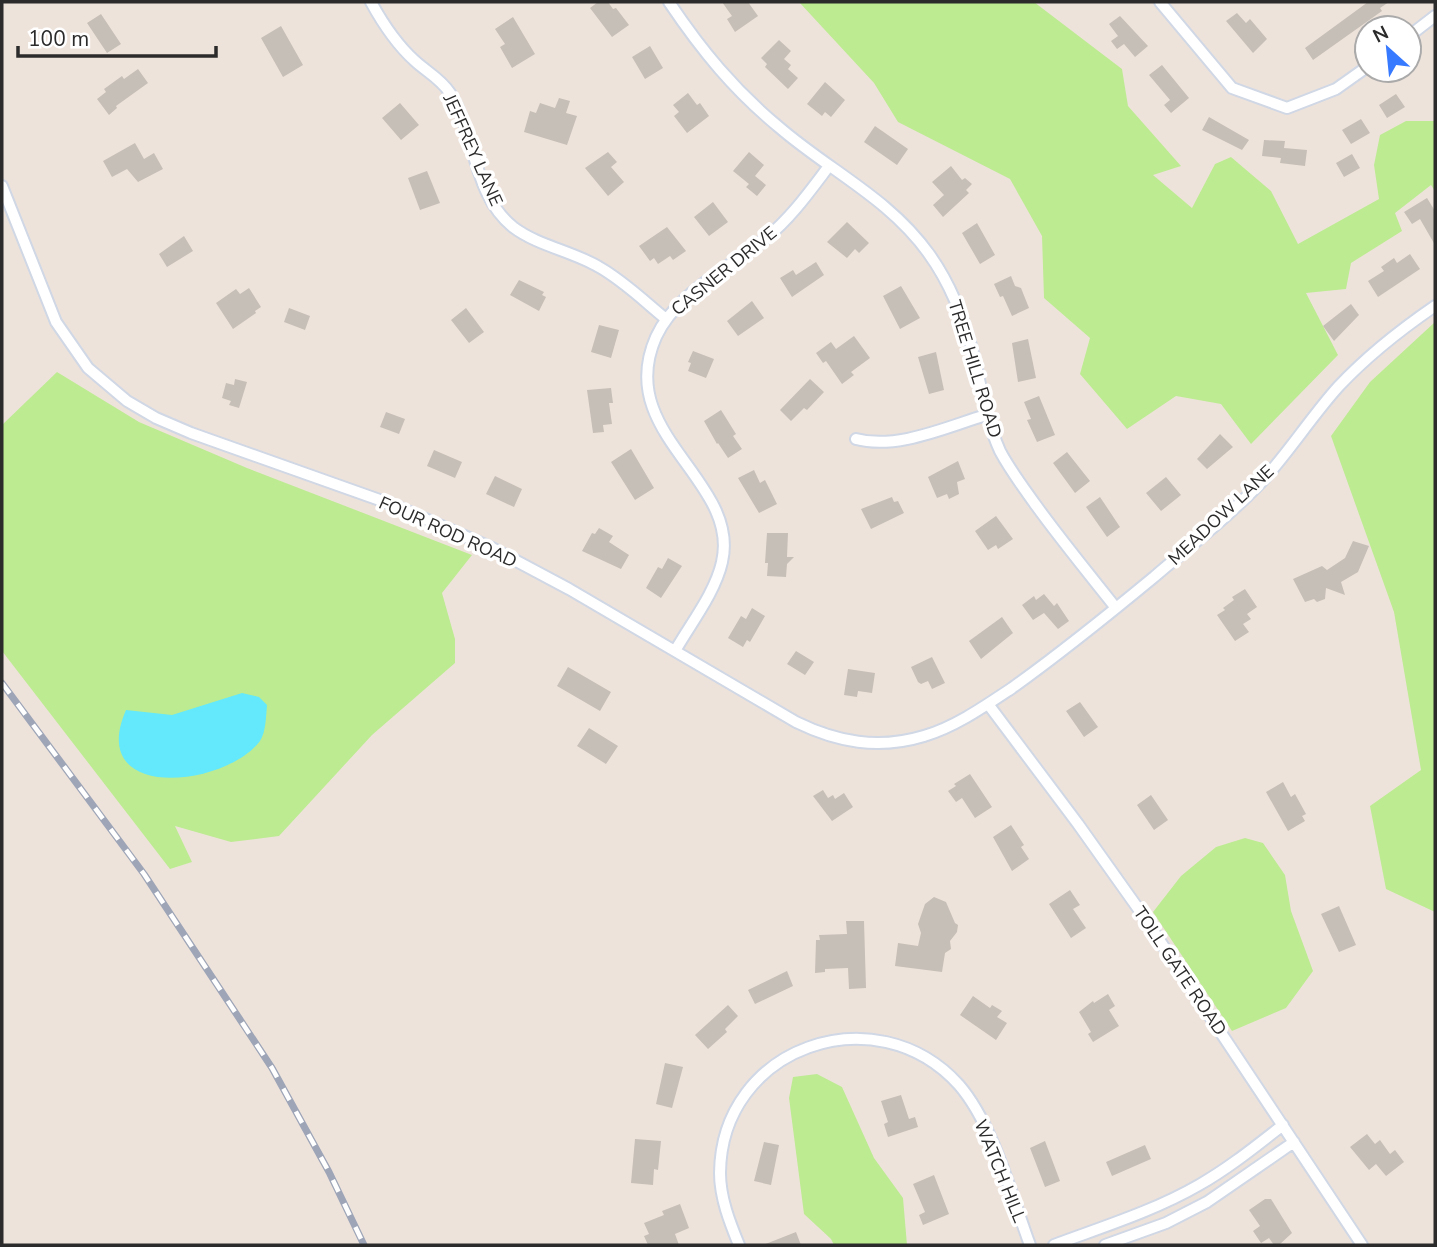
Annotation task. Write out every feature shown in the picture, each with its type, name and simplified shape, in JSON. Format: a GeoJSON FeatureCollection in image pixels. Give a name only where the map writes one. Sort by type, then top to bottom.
{"type":"FeatureCollection","features":[{"type":"Feature","properties":{"kind":"street","name":"JEFFREY LANE"},"geometry":{"type":"LineString","coordinates":[[370,2],[397,43],[416,62],[437,77],[450,93],[488,194],[510,225],[525,235],[599,267],[666,320]]}},
{"type":"Feature","properties":{"kind":"street","name":"TREE HILL ROAD"},"geometry":{"type":"LineString","coordinates":[[669,2],[701,49],[738,91],[781,130],[885,205],[915,236],[945,278],[958,305],[972,350],[986,415],[1001,451],[1014,475],[1116,608]]}},
{"type":"Feature","properties":{"kind":"street"},"geometry":{"type":"LineString","coordinates":[[1160,2],[1232,88],[1287,108],[1336,89],[1353,76]]}},
{"type":"Feature","properties":{"kind":"street","name":"CASNER DRIVE"},"geometry":{"type":"LineString","coordinates":[[675,651],[716,580],[723,559],[723,540],[719,518],[711,498],[662,429],[652,407],[648,383],[649,360],[656,338],[666,320],[701,287],[768,237],[805,198],[829,166]]}},
{"type":"Feature","properties":{"kind":"street","name":"FOUR ROD ROAD"},"geometry":{"type":"LineString","coordinates":[[2,186],[56,322],[71,346],[88,368],[127,401],[156,418],[391,504],[492,548],[569,589],[819,733],[866,744],[891,744],[925,736],[988,704]]}},
{"type":"Feature","properties":{"kind":"street","name":"MEADOW LANE"},"geometry":{"type":"LineString","coordinates":[[988,704],[1038,669],[1199,539],[1264,479],[1336,389],[1361,363],[1435,306]]}},
{"type":"Feature","properties":{"kind":"street"},"geometry":{"type":"LineString","coordinates":[[856,439],[871,443],[893,442],[986,415]]}},
{"type":"Feature","properties":{"kind":"street","name":"TOLL GATE ROAD"},"geometry":{"type":"LineString","coordinates":[[988,704],[1107,864],[1362,1245]]}},
{"type":"Feature","properties":{"kind":"street","name":"WATCH HILL"},"geometry":{"type":"LineString","coordinates":[[738,1245],[724,1201],[720,1174],[723,1146],[736,1110],[756,1081],[779,1061],[809,1047],[850,1038],[889,1042],[908,1048],[927,1058],[959,1086],[982,1122],[1030,1245]]}},
{"type":"Feature","properties":{"kind":"street"},"geometry":{"type":"LineString","coordinates":[[1054,1245],[1159,1205],[1198,1186],[1237,1161],[1283,1125]]}},
{"type":"Feature","properties":{"kind":"street"},"geometry":{"type":"LineString","coordinates":[[1105,1245],[1166,1223],[1207,1202],[1294,1142]]}},
{"type":"Feature","properties":{"kind":"street"},"geometry":{"type":"LineString","coordinates":[[1237,1161],[1246,1177]]}},
{"type":"Feature","properties":{"kind":"street"},"geometry":{"type":"LineString","coordinates":[[1117,1221],[1125,1238]]}},
{"type":"Feature","properties":{"kind":"green space"},"geometry":{"type":"Polygon","coordinates":[[[799,2],[1034,2],[1122,69],[1128,106],[1181,166],[1153,175],[1192,208],[1215,164],[1231,157],[1271,191],[1298,244],[1379,199],[1374,165],[1380,135],[1406,121],[1435,121],[1435,191],[1431,185],[1395,213],[1402,231],[1351,263],[1346,289],[1306,293],[1338,355],[1251,444],[1221,404],[1176,396],[1127,429],[1080,374],[1090,338],[1044,298],[1042,236],[1010,179],[898,122],[874,83],[799,2]]]}},
{"type":"Feature","properties":{"kind":"green space"},"geometry":{"type":"Polygon","coordinates":[[[1435,322],[1435,912],[1386,889],[1370,806],[1421,770],[1394,612],[1331,436],[1370,382],[1435,322]]]}},
{"type":"Feature","properties":{"kind":"green space"},"geometry":{"type":"Polygon","coordinates":[[[57,372],[139,422],[247,468],[472,555],[442,593],[455,639],[455,663],[372,735],[279,836],[231,842],[175,826],[192,862],[170,869],[2,651],[2,425],[57,372]]]}},
{"type":"Feature","properties":{"kind":"green space"},"geometry":{"type":"Polygon","coordinates":[[[1245,838],[1263,843],[1285,875],[1291,911],[1313,971],[1286,1008],[1232,1031],[1153,912],[1181,876],[1216,847],[1245,838]]]}},
{"type":"Feature","properties":{"kind":"green space"},"geometry":{"type":"Polygon","coordinates":[[[817,1074],[842,1087],[874,1158],[903,1198],[907,1245],[834,1245],[804,1214],[789,1098],[793,1077],[817,1074]]]}},
{"type":"Feature","properties":{"kind":"water"},"geometry":{"type":"Polygon","coordinates":[[[242,693],[259,697],[267,705],[262,737],[242,757],[218,769],[191,776],[164,778],[141,773],[125,760],[119,740],[126,710],[172,715],[242,693]]]}},
{"type":"Feature","properties":{"kind":"building"},"geometry":{"type":"Polygon","coordinates":[[[598,2],[608,2],[629,25],[612,37],[590,8],[598,2]]]}},
{"type":"Feature","properties":{"kind":"building"},"geometry":{"type":"Polygon","coordinates":[[[722,2],[748,2],[758,16],[735,32],[727,19],[732,16],[722,2]]]}},
{"type":"Feature","properties":{"kind":"building"},"geometry":{"type":"Polygon","coordinates":[[[1368,2],[1389,2],[1380,8],[1382,11],[1378,14],[1353,14],[1353,32],[1313,60],[1305,48],[1368,2]]]}},
{"type":"Feature","properties":{"kind":"building"},"geometry":{"type":"Polygon","coordinates":[[[1237,13],[1246,23],[1250,19],[1267,39],[1253,53],[1226,21],[1237,13]]]}},
{"type":"Feature","properties":{"kind":"building"},"geometry":{"type":"Polygon","coordinates":[[[101,14],[121,44],[107,53],[87,23],[101,14]]]}},
{"type":"Feature","properties":{"kind":"building"},"geometry":{"type":"Polygon","coordinates":[[[1120,16],[1148,46],[1135,57],[1124,44],[1117,49],[1111,41],[1118,36],[1109,24],[1120,16]]]}},
{"type":"Feature","properties":{"kind":"building"},"geometry":{"type":"Polygon","coordinates":[[[513,17],[535,54],[512,68],[500,47],[505,44],[495,29],[513,17]]]}},
{"type":"Feature","properties":{"kind":"building"},"geometry":{"type":"Polygon","coordinates":[[[281,26],[303,65],[283,77],[261,38],[281,26]]]}},
{"type":"Feature","properties":{"kind":"building"},"geometry":{"type":"Polygon","coordinates":[[[779,40],[791,51],[784,59],[791,65],[788,69],[798,78],[788,89],[765,67],[767,64],[761,58],[779,40]]]}},
{"type":"Feature","properties":{"kind":"building"},"geometry":{"type":"Polygon","coordinates":[[[650,46],[663,68],[645,79],[632,57],[650,46]]]}},
{"type":"Feature","properties":{"kind":"building"},"geometry":{"type":"Polygon","coordinates":[[[1162,65],[1189,98],[1171,113],[1164,105],[1170,100],[1149,75],[1162,65]]]}},
{"type":"Feature","properties":{"kind":"building"},"geometry":{"type":"Polygon","coordinates":[[[138,69],[148,83],[116,106],[109,115],[97,99],[106,92],[104,89],[138,69]]]}},
{"type":"Feature","properties":{"kind":"building"},"geometry":{"type":"Polygon","coordinates":[[[825,82],[845,100],[831,117],[825,112],[822,116],[807,104],[825,82]]]}},
{"type":"Feature","properties":{"kind":"building"},"geometry":{"type":"Polygon","coordinates":[[[688,93],[697,105],[700,103],[709,116],[687,133],[674,116],[679,112],[673,105],[688,93]]]}},
{"type":"Feature","properties":{"kind":"building"},"geometry":{"type":"Polygon","coordinates":[[[1396,94],[1405,107],[1387,118],[1379,105],[1396,94]]]}},
{"type":"Feature","properties":{"kind":"building"},"geometry":{"type":"Polygon","coordinates":[[[559,98],[570,101],[566,113],[577,116],[567,145],[524,132],[530,111],[536,113],[540,103],[555,108],[559,98]]]}},
{"type":"Feature","properties":{"kind":"building"},"geometry":{"type":"Polygon","coordinates":[[[400,103],[419,125],[401,140],[382,118],[400,103]]]}},
{"type":"Feature","properties":{"kind":"building"},"geometry":{"type":"Polygon","coordinates":[[[1209,117],[1249,140],[1242,150],[1202,130],[1209,117]]]}},
{"type":"Feature","properties":{"kind":"building"},"geometry":{"type":"Polygon","coordinates":[[[1361,119],[1370,133],[1351,144],[1342,130],[1361,119]]]}},
{"type":"Feature","properties":{"kind":"building"},"geometry":{"type":"Polygon","coordinates":[[[875,126],[908,149],[897,165],[864,142],[875,126]]]}},
{"type":"Feature","properties":{"kind":"building"},"geometry":{"type":"Polygon","coordinates":[[[1264,140],[1285,141],[1284,148],[1307,150],[1305,166],[1280,163],[1281,158],[1262,156],[1264,140]]]}},
{"type":"Feature","properties":{"kind":"building"},"geometry":{"type":"Polygon","coordinates":[[[135,143],[144,159],[154,153],[163,169],[138,182],[127,169],[112,177],[103,161],[135,143]]]}},
{"type":"Feature","properties":{"kind":"building"},"geometry":{"type":"Polygon","coordinates":[[[608,152],[617,162],[611,167],[624,182],[608,196],[585,168],[608,152]]]}},
{"type":"Feature","properties":{"kind":"building"},"geometry":{"type":"Polygon","coordinates":[[[749,152],[764,165],[755,176],[766,185],[757,196],[746,187],[749,184],[733,171],[749,152]]]}},
{"type":"Feature","properties":{"kind":"building"},"geometry":{"type":"Polygon","coordinates":[[[1352,154],[1360,168],[1344,177],[1336,163],[1352,154]]]}},
{"type":"Feature","properties":{"kind":"building"},"geometry":{"type":"Polygon","coordinates":[[[951,166],[962,180],[965,178],[972,184],[966,190],[969,193],[943,217],[933,205],[944,195],[932,182],[951,166]]]}},
{"type":"Feature","properties":{"kind":"building"},"geometry":{"type":"Polygon","coordinates":[[[427,171],[440,203],[420,210],[408,178],[427,171]]]}},
{"type":"Feature","properties":{"kind":"building"},"geometry":{"type":"Polygon","coordinates":[[[1427,198],[1435,211],[1435,245],[1420,219],[1412,224],[1404,212],[1427,198]]]}},
{"type":"Feature","properties":{"kind":"building"},"geometry":{"type":"Polygon","coordinates":[[[713,202],[728,222],[709,236],[694,217],[713,202]]]}},
{"type":"Feature","properties":{"kind":"building"},"geometry":{"type":"Polygon","coordinates":[[[847,222],[869,243],[859,253],[855,249],[847,258],[827,242],[847,222]]]}},
{"type":"Feature","properties":{"kind":"building"},"geometry":{"type":"Polygon","coordinates":[[[977,223],[995,255],[980,264],[962,233],[977,223]]]}},
{"type":"Feature","properties":{"kind":"building"},"geometry":{"type":"Polygon","coordinates":[[[667,227],[686,251],[673,260],[670,256],[658,264],[654,258],[650,261],[639,246],[667,227]]]}},
{"type":"Feature","properties":{"kind":"building"},"geometry":{"type":"Polygon","coordinates":[[[184,236],[193,251],[167,267],[159,254],[184,236]]]}},
{"type":"Feature","properties":{"kind":"building"},"geometry":{"type":"Polygon","coordinates":[[[1410,254],[1420,269],[1378,297],[1368,281],[1384,271],[1381,267],[1394,258],[1397,263],[1410,254]]]}},
{"type":"Feature","properties":{"kind":"building"},"geometry":{"type":"Polygon","coordinates":[[[816,262],[824,275],[792,297],[780,278],[793,270],[796,275],[816,262]]]}},
{"type":"Feature","properties":{"kind":"building"},"geometry":{"type":"Polygon","coordinates":[[[1011,276],[1015,286],[1021,288],[1029,308],[1012,316],[994,284],[1011,276]]]}},
{"type":"Feature","properties":{"kind":"building"},"geometry":{"type":"Polygon","coordinates":[[[519,280],[544,292],[542,295],[546,297],[539,311],[510,295],[519,280]]]}},
{"type":"Feature","properties":{"kind":"building"},"geometry":{"type":"Polygon","coordinates":[[[901,286],[920,318],[900,329],[883,296],[901,286]]]}},
{"type":"Feature","properties":{"kind":"building"},"geometry":{"type":"Polygon","coordinates":[[[249,288],[261,307],[233,329],[216,303],[236,289],[240,294],[249,288]]]}},
{"type":"Feature","properties":{"kind":"building"},"geometry":{"type":"Polygon","coordinates":[[[752,301],[764,318],[738,336],[727,321],[752,301]]]}},
{"type":"Feature","properties":{"kind":"building"},"geometry":{"type":"Polygon","coordinates":[[[1351,304],[1359,315],[1334,341],[1323,326],[1351,304]]]}},
{"type":"Feature","properties":{"kind":"building"},"geometry":{"type":"Polygon","coordinates":[[[289,308],[310,316],[305,330],[284,322],[289,308]]]}},
{"type":"Feature","properties":{"kind":"building"},"geometry":{"type":"Polygon","coordinates":[[[466,308],[484,332],[469,343],[451,320],[466,308]]]}},
{"type":"Feature","properties":{"kind":"building"},"geometry":{"type":"Polygon","coordinates":[[[599,325],[619,330],[611,358],[591,352],[599,325]]]}},
{"type":"Feature","properties":{"kind":"building"},"geometry":{"type":"Polygon","coordinates":[[[854,336],[870,358],[851,372],[854,375],[842,384],[826,361],[823,363],[816,353],[831,342],[836,349],[854,336]]]}},
{"type":"Feature","properties":{"kind":"building"},"geometry":{"type":"Polygon","coordinates":[[[1028,339],[1036,378],[1018,382],[1012,343],[1028,339]]]}},
{"type":"Feature","properties":{"kind":"building"},"geometry":{"type":"Polygon","coordinates":[[[693,351],[714,359],[706,378],[688,371],[691,363],[688,362],[693,351]]]}},
{"type":"Feature","properties":{"kind":"building"},"geometry":{"type":"Polygon","coordinates":[[[936,352],[944,390],[929,394],[918,357],[936,352]]]}},
{"type":"Feature","properties":{"kind":"building"},"geometry":{"type":"Polygon","coordinates":[[[235,379],[247,382],[239,408],[229,405],[231,401],[222,398],[226,383],[234,385],[235,379]]]}},
{"type":"Feature","properties":{"kind":"building"},"geometry":{"type":"Polygon","coordinates":[[[810,379],[824,392],[807,410],[804,408],[791,421],[780,410],[810,379]]]}},
{"type":"Feature","properties":{"kind":"building"},"geometry":{"type":"Polygon","coordinates":[[[611,388],[613,403],[609,403],[612,424],[603,425],[604,432],[593,433],[587,390],[611,388]]]}},
{"type":"Feature","properties":{"kind":"building"},"geometry":{"type":"Polygon","coordinates":[[[1039,396],[1055,435],[1037,442],[1027,420],[1031,419],[1024,402],[1039,396]]]}},
{"type":"Feature","properties":{"kind":"building"},"geometry":{"type":"Polygon","coordinates":[[[721,410],[742,449],[728,458],[704,421],[721,410]]]}},
{"type":"Feature","properties":{"kind":"building"},"geometry":{"type":"Polygon","coordinates":[[[386,412],[405,419],[399,434],[380,427],[386,412]]]}},
{"type":"Feature","properties":{"kind":"building"},"geometry":{"type":"Polygon","coordinates":[[[1220,434],[1233,447],[1207,469],[1197,459],[1220,434]]]}},
{"type":"Feature","properties":{"kind":"building"},"geometry":{"type":"Polygon","coordinates":[[[631,449],[654,488],[635,500],[611,462],[631,449]]]}},
{"type":"Feature","properties":{"kind":"building"},"geometry":{"type":"Polygon","coordinates":[[[434,450],[462,462],[455,478],[427,466],[434,450]]]}},
{"type":"Feature","properties":{"kind":"building"},"geometry":{"type":"Polygon","coordinates":[[[1067,452],[1090,481],[1075,493],[1053,463],[1067,452]]]}},
{"type":"Feature","properties":{"kind":"building"},"geometry":{"type":"Polygon","coordinates":[[[958,461],[965,479],[957,482],[959,494],[949,499],[947,494],[937,498],[928,477],[958,461]]]}},
{"type":"Feature","properties":{"kind":"building"},"geometry":{"type":"Polygon","coordinates":[[[754,470],[760,483],[765,480],[777,504],[759,513],[738,478],[754,470]]]}},
{"type":"Feature","properties":{"kind":"building"},"geometry":{"type":"Polygon","coordinates":[[[495,476],[522,489],[514,507],[486,494],[495,476]]]}},
{"type":"Feature","properties":{"kind":"building"},"geometry":{"type":"Polygon","coordinates":[[[1166,477],[1181,495],[1161,511],[1146,493],[1166,477]]]}},
{"type":"Feature","properties":{"kind":"building"},"geometry":{"type":"Polygon","coordinates":[[[892,497],[894,502],[898,501],[904,513],[871,529],[861,509],[892,497]]]}},
{"type":"Feature","properties":{"kind":"building"},"geometry":{"type":"Polygon","coordinates":[[[1100,497],[1120,527],[1107,537],[1086,507],[1100,497]]]}},
{"type":"Feature","properties":{"kind":"building"},"geometry":{"type":"Polygon","coordinates":[[[996,516],[1013,539],[998,549],[996,545],[988,550],[975,531],[996,516]]]}},
{"type":"Feature","properties":{"kind":"building"},"geometry":{"type":"Polygon","coordinates":[[[599,528],[613,536],[609,542],[629,555],[621,569],[582,551],[592,533],[595,534],[599,528]]]}},
{"type":"Feature","properties":{"kind":"building"},"geometry":{"type":"Polygon","coordinates":[[[767,533],[788,533],[787,557],[794,557],[787,564],[786,577],[767,576],[767,533]]]}},
{"type":"Feature","properties":{"kind":"building"},"geometry":{"type":"Polygon","coordinates":[[[1353,541],[1369,546],[1358,572],[1341,582],[1345,595],[1326,588],[1325,599],[1305,602],[1293,579],[1322,566],[1327,570],[1345,558],[1353,541]]]}},
{"type":"Feature","properties":{"kind":"building"},"geometry":{"type":"Polygon","coordinates":[[[668,558],[682,566],[661,598],[646,588],[658,567],[662,569],[668,558]]]}},
{"type":"Feature","properties":{"kind":"building"},"geometry":{"type":"Polygon","coordinates":[[[1245,589],[1257,607],[1247,614],[1251,619],[1243,624],[1249,632],[1235,641],[1217,615],[1234,600],[1232,597],[1245,589]]]}},
{"type":"Feature","properties":{"kind":"building"},"geometry":{"type":"Polygon","coordinates":[[[1044,594],[1054,606],[1057,603],[1069,621],[1058,629],[1044,613],[1033,620],[1022,605],[1034,596],[1036,600],[1044,594]]]}},
{"type":"Feature","properties":{"kind":"building"},"geometry":{"type":"Polygon","coordinates":[[[752,608],[765,616],[750,642],[747,640],[743,647],[728,638],[741,616],[746,619],[752,608]]]}},
{"type":"Feature","properties":{"kind":"building"},"geometry":{"type":"Polygon","coordinates":[[[1002,617],[1013,633],[981,659],[969,641],[1002,617]]]}},
{"type":"Feature","properties":{"kind":"building"},"geometry":{"type":"Polygon","coordinates":[[[796,651],[814,662],[805,675],[787,664],[796,651]]]}},
{"type":"Feature","properties":{"kind":"building"},"geometry":{"type":"Polygon","coordinates":[[[932,657],[945,683],[932,689],[928,681],[921,684],[918,682],[911,667],[932,657]]]}},
{"type":"Feature","properties":{"kind":"building"},"geometry":{"type":"Polygon","coordinates":[[[568,667],[611,692],[600,711],[557,686],[568,667]]]}},
{"type":"Feature","properties":{"kind":"building"},"geometry":{"type":"Polygon","coordinates":[[[848,669],[875,673],[872,693],[858,691],[857,697],[844,695],[848,669]]]}},
{"type":"Feature","properties":{"kind":"building"},"geometry":{"type":"Polygon","coordinates":[[[1080,702],[1098,727],[1084,737],[1066,711],[1080,702]]]}},
{"type":"Feature","properties":{"kind":"building"},"geometry":{"type":"Polygon","coordinates":[[[589,728],[618,746],[606,764],[577,746],[589,728]]]}},
{"type":"Feature","properties":{"kind":"building"},"geometry":{"type":"Polygon","coordinates":[[[970,774],[992,807],[975,818],[962,798],[956,802],[948,791],[970,774]]]}},
{"type":"Feature","properties":{"kind":"building"},"geometry":{"type":"Polygon","coordinates":[[[1283,782],[1291,797],[1295,794],[1306,814],[1302,816],[1305,821],[1288,831],[1266,792],[1283,782]]]}},
{"type":"Feature","properties":{"kind":"building"},"geometry":{"type":"Polygon","coordinates":[[[823,790],[828,798],[833,795],[835,799],[844,793],[853,807],[832,821],[813,796],[823,790]]]}},
{"type":"Feature","properties":{"kind":"building"},"geometry":{"type":"Polygon","coordinates":[[[1151,795],[1168,820],[1154,830],[1137,805],[1151,795]]]}},
{"type":"Feature","properties":{"kind":"building"},"geometry":{"type":"Polygon","coordinates":[[[1011,825],[1024,845],[1021,847],[1029,859],[1012,871],[993,837],[1011,825]]]}},
{"type":"Feature","properties":{"kind":"building"},"geometry":{"type":"Polygon","coordinates":[[[1070,890],[1080,905],[1073,909],[1086,928],[1071,938],[1049,904],[1070,890]]]}},
{"type":"Feature","properties":{"kind":"building"},"geometry":{"type":"Polygon","coordinates":[[[934,897],[946,902],[958,925],[957,932],[950,941],[951,949],[945,953],[942,972],[895,966],[898,943],[918,946],[921,933],[918,924],[925,904],[934,897]]]}},
{"type":"Feature","properties":{"kind":"building"},"geometry":{"type":"Polygon","coordinates":[[[1339,906],[1356,945],[1339,952],[1321,914],[1339,906]]]}},
{"type":"Feature","properties":{"kind":"building"},"geometry":{"type":"Polygon","coordinates":[[[846,921],[864,921],[866,988],[849,989],[848,968],[825,969],[825,972],[815,973],[816,940],[820,940],[819,935],[847,934],[846,921]]]}},
{"type":"Feature","properties":{"kind":"building"},"geometry":{"type":"Polygon","coordinates":[[[787,971],[793,986],[755,1004],[748,990],[787,971]]]}},
{"type":"Feature","properties":{"kind":"building"},"geometry":{"type":"Polygon","coordinates":[[[1108,994],[1115,1006],[1109,1010],[1119,1026],[1093,1042],[1088,1034],[1091,1032],[1079,1012],[1108,994]]]}},
{"type":"Feature","properties":{"kind":"building"},"geometry":{"type":"Polygon","coordinates":[[[973,996],[990,1008],[992,1005],[1002,1011],[997,1017],[1007,1023],[996,1040],[960,1015],[973,996]]]}},
{"type":"Feature","properties":{"kind":"building"},"geometry":{"type":"Polygon","coordinates":[[[728,1005],[738,1016],[725,1029],[727,1032],[708,1049],[695,1035],[728,1005]]]}},
{"type":"Feature","properties":{"kind":"building"},"geometry":{"type":"Polygon","coordinates":[[[665,1063],[683,1067],[672,1108],[656,1104],[665,1063]]]}},
{"type":"Feature","properties":{"kind":"building"},"geometry":{"type":"Polygon","coordinates":[[[901,1095],[909,1119],[915,1117],[918,1127],[888,1137],[884,1124],[888,1122],[881,1101],[901,1095]]]}},
{"type":"Feature","properties":{"kind":"building"},"geometry":{"type":"Polygon","coordinates":[[[1367,1134],[1375,1144],[1380,1140],[1390,1154],[1395,1150],[1404,1162],[1386,1176],[1376,1164],[1369,1170],[1350,1147],[1367,1134]]]}},
{"type":"Feature","properties":{"kind":"building"},"geometry":{"type":"Polygon","coordinates":[[[635,1139],[661,1141],[658,1170],[654,1169],[653,1185],[631,1183],[635,1139]]]}},
{"type":"Feature","properties":{"kind":"building"},"geometry":{"type":"Polygon","coordinates":[[[1045,1141],[1060,1181],[1045,1187],[1030,1148],[1045,1141]]]}},
{"type":"Feature","properties":{"kind":"building"},"geometry":{"type":"Polygon","coordinates":[[[764,1142],[779,1145],[771,1185],[754,1181],[764,1142]]]}},
{"type":"Feature","properties":{"kind":"building"},"geometry":{"type":"Polygon","coordinates":[[[1145,1145],[1151,1159],[1112,1176],[1106,1162],[1145,1145]]]}},
{"type":"Feature","properties":{"kind":"building"},"geometry":{"type":"Polygon","coordinates":[[[934,1175],[949,1214],[923,1225],[919,1215],[925,1212],[913,1184],[934,1175]]]}},
{"type":"Feature","properties":{"kind":"building"},"geometry":{"type":"Polygon","coordinates":[[[1265,1199],[1271,1199],[1292,1233],[1279,1245],[1274,1245],[1269,1238],[1261,1243],[1253,1231],[1260,1226],[1249,1210],[1265,1199]]]}},
{"type":"Feature","properties":{"kind":"building"},"geometry":{"type":"Polygon","coordinates":[[[680,1204],[689,1228],[675,1234],[679,1245],[648,1245],[644,1236],[649,1234],[644,1223],[664,1215],[662,1211],[680,1204]]]}},
{"type":"Feature","properties":{"kind":"building"},"geometry":{"type":"Polygon","coordinates":[[[796,1232],[801,1245],[763,1245],[796,1232]]]}},
{"type":"Feature","properties":{"kind":"railway"},"geometry":{"type":"LineString","coordinates":[[2,683],[144,874],[272,1068],[329,1172],[364,1245]]}}]}
